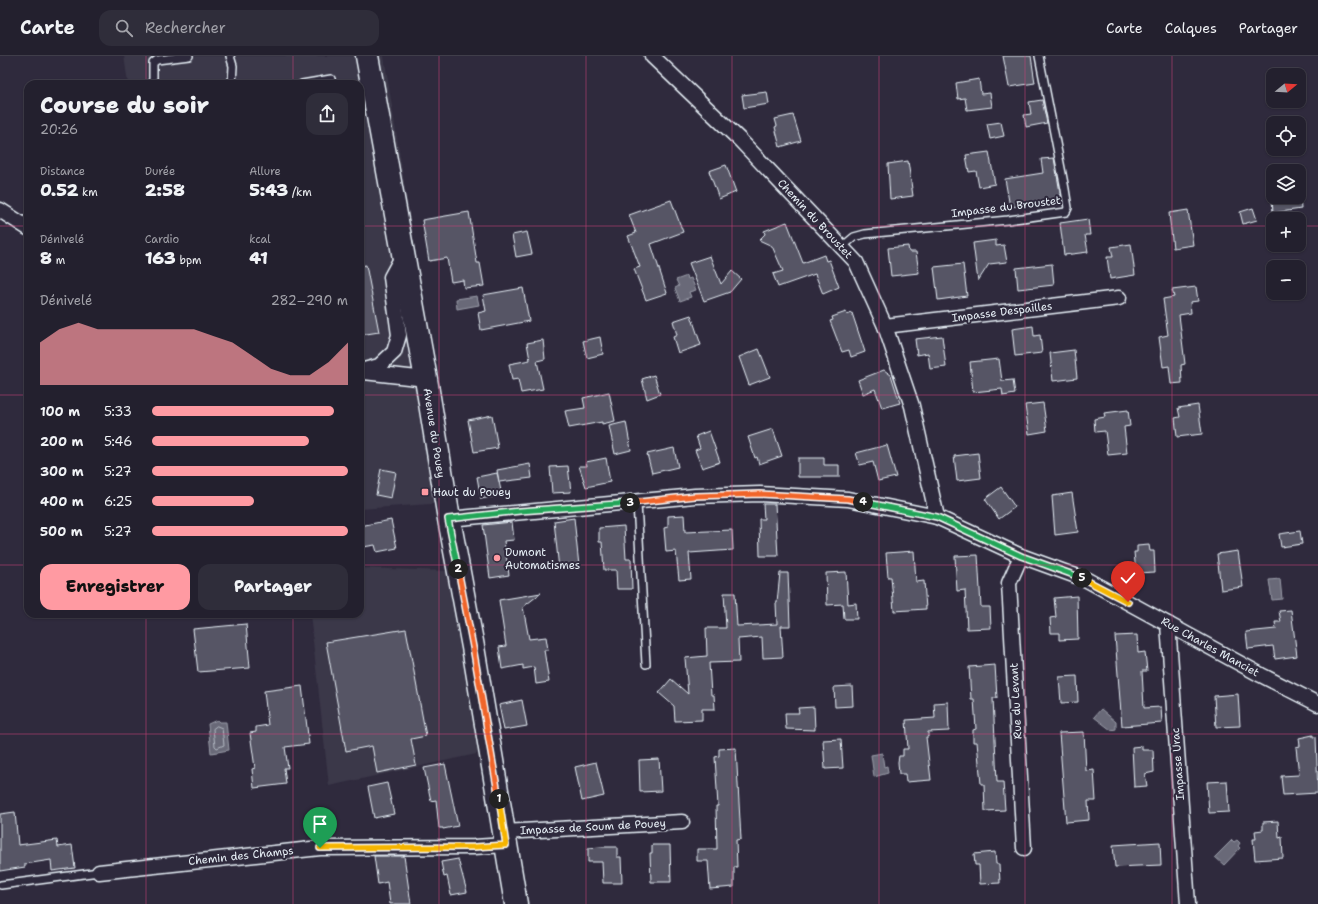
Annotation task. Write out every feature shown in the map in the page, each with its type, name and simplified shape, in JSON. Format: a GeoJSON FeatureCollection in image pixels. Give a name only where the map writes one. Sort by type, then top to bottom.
{"type":"FeatureCollection","features":[{"type":"Feature","properties":{"kind":"main road","name":"Avenue du Pouey"},"geometry":{"type":"LineString","coordinates":[[367,56],[426,379],[448,519],[473,647],[516,904]]}},
{"type":"Feature","properties":{"kind":"street","name":"Chemin du Broustet"},"geometry":{"type":"LineString","coordinates":[[652,56],[740,140],[856,262],[885,326],[912,406],[937,517]]}},
{"type":"Feature","properties":{"kind":"street"},"geometry":{"type":"LineString","coordinates":[[0,210],[24,225]]}},
{"type":"Feature","properties":{"kind":"street"},"geometry":{"type":"LineString","coordinates":[[364,371],[378,366],[394,352],[399,335],[391,277],[403,255]]}},
{"type":"Feature","properties":{"kind":"street","name":"Impasse Despailles"},"geometry":{"type":"LineString","coordinates":[[885,326],[1119,298]]}},
{"type":"Feature","properties":{"kind":"street"},"geometry":{"type":"LineString","coordinates":[[364,372],[426,379]]}},
{"type":"Feature","properties":{"kind":"street","name":"Rue Charles Manciet"},"geometry":{"type":"LineString","coordinates":[[448,519],[520,511],[637,503],[695,496],[760,494],[848,499],[937,517],[1021,556],[1087,580],[1318,704]]}},
{"type":"Feature","properties":{"kind":"street","name":"Rue du Levant"},"geometry":{"type":"LineString","coordinates":[[1021,556],[1009,583],[1024,848]]}},
{"type":"Feature","properties":{"kind":"street","name":"Impasse Urac"},"geometry":{"type":"LineString","coordinates":[[1168,624],[1188,904]]}},
{"type":"Feature","properties":{"kind":"street","name":"Impasse de Soum de Pouey"},"geometry":{"type":"LineString","coordinates":[[505,839],[682,822]]}},
{"type":"Feature","properties":{"kind":"street","name":"Chemin des Champs"},"geometry":{"type":"LineString","coordinates":[[99,872],[320,848],[474,847],[505,839]]}},
{"type":"Feature","properties":{"kind":"lane"},"geometry":{"type":"LineString","coordinates":[[153,80],[153,63],[157,60],[189,56]]}},
{"type":"Feature","properties":{"kind":"lane"},"geometry":{"type":"LineString","coordinates":[[230,56],[233,66],[232,80]]}},
{"type":"Feature","properties":{"kind":"lane","name":"Impasse du Broustet"},"geometry":{"type":"LineString","coordinates":[[842,246],[854,237],[865,234],[1008,220],[1066,212],[1068,208],[1066,195],[1039,56]]}},
{"type":"Feature","properties":{"kind":"lane"},"geometry":{"type":"LineString","coordinates":[[637,503],[646,664]]}},
{"type":"Feature","properties":{"kind":"lane","name":"Chemin des Champs"},"geometry":{"type":"LineString","coordinates":[[1,885],[99,872]]}},
{"type":"Feature","properties":{"kind":"shaded area"},"geometry":{"type":"Polygon","coordinates":[[[124,56],[384,56],[409,213],[459,502],[364,509],[364,80],[127,80],[124,56]]]}},
{"type":"Feature","properties":{"kind":"shaded area"},"geometry":{"type":"Polygon","coordinates":[[[364,568],[448,571],[481,753],[329,786],[310,618],[364,618],[364,568]]]}},
{"type":"Feature","properties":{"kind":"water"},"geometry":{"type":"Polygon","coordinates":[[[687,276],[688,279],[691,278],[696,290],[689,292],[691,297],[680,301],[675,288],[679,286],[676,280],[687,276]]]}},
{"type":"Feature","properties":{"kind":"water"},"geometry":{"type":"Polygon","coordinates":[[[477,296],[479,305],[457,309],[456,299],[477,296]]]}},
{"type":"Feature","properties":{"kind":"water"},"geometry":{"type":"Polygon","coordinates":[[[1280,579],[1282,599],[1272,600],[1269,580],[1280,579]]]}},
{"type":"Feature","properties":{"kind":"water"},"geometry":{"type":"Polygon","coordinates":[[[1101,709],[1116,722],[1116,729],[1111,730],[1094,717],[1101,709]]]}},
{"type":"Feature","properties":{"kind":"water"},"geometry":{"type":"Polygon","coordinates":[[[217,720],[219,722],[226,722],[229,750],[211,753],[208,724],[217,720]]]}},
{"type":"Feature","properties":{"kind":"water"},"geometry":{"type":"Polygon","coordinates":[[[882,753],[884,767],[887,766],[888,773],[874,777],[871,755],[882,753]]]}},
{"type":"Feature","properties":{"kind":"water"},"geometry":{"type":"Polygon","coordinates":[[[1232,840],[1234,842],[1237,840],[1240,843],[1238,846],[1240,848],[1224,865],[1215,857],[1232,840]]]}},
{"type":"Feature","properties":{"kind":"building"},"geometry":{"type":"Polygon","coordinates":[[[1003,56],[1031,56],[1035,83],[1009,87],[1003,56]]]}},
{"type":"Feature","properties":{"kind":"building"},"geometry":{"type":"Polygon","coordinates":[[[979,79],[981,94],[990,93],[992,107],[967,110],[965,98],[958,99],[956,83],[979,79]]]}},
{"type":"Feature","properties":{"kind":"building"},"geometry":{"type":"Polygon","coordinates":[[[767,92],[769,104],[744,108],[742,95],[767,92]]]}},
{"type":"Feature","properties":{"kind":"building"},"geometry":{"type":"Polygon","coordinates":[[[1042,100],[1047,123],[1026,127],[1024,115],[1031,114],[1029,102],[1042,100]]]}},
{"type":"Feature","properties":{"kind":"building"},"geometry":{"type":"Polygon","coordinates":[[[793,115],[801,141],[780,147],[775,127],[777,126],[775,119],[793,115]]]}},
{"type":"Feature","properties":{"kind":"building"},"geometry":{"type":"Polygon","coordinates":[[[1001,122],[1004,136],[990,139],[987,124],[1001,122]]]}},
{"type":"Feature","properties":{"kind":"building"},"geometry":{"type":"Polygon","coordinates":[[[989,152],[995,184],[979,187],[976,171],[969,172],[966,155],[989,152]]]}},
{"type":"Feature","properties":{"kind":"building"},"geometry":{"type":"Polygon","coordinates":[[[1054,158],[1062,204],[1050,205],[1050,201],[1010,207],[1005,179],[1043,173],[1041,159],[1054,158]]]}},
{"type":"Feature","properties":{"kind":"building"},"geometry":{"type":"Polygon","coordinates":[[[908,161],[913,196],[890,199],[888,164],[908,161]]]}},
{"type":"Feature","properties":{"kind":"building"},"geometry":{"type":"Polygon","coordinates":[[[726,165],[736,192],[719,199],[709,171],[726,165]]]}},
{"type":"Feature","properties":{"kind":"building"},"geometry":{"type":"Polygon","coordinates":[[[671,200],[683,232],[651,244],[667,293],[646,300],[634,269],[640,267],[628,236],[636,233],[629,215],[671,200]]]}},
{"type":"Feature","properties":{"kind":"building"},"geometry":{"type":"Polygon","coordinates":[[[1272,204],[1301,204],[1301,209],[1273,212],[1272,204]]]}},
{"type":"Feature","properties":{"kind":"building"},"geometry":{"type":"Polygon","coordinates":[[[1253,208],[1257,220],[1243,224],[1240,212],[1253,208]]]}},
{"type":"Feature","properties":{"kind":"building"},"geometry":{"type":"Polygon","coordinates":[[[1188,210],[1193,245],[1173,248],[1169,213],[1188,210]]]}},
{"type":"Feature","properties":{"kind":"building"},"geometry":{"type":"Polygon","coordinates":[[[469,212],[477,263],[480,263],[484,286],[464,288],[463,280],[451,282],[447,258],[429,261],[422,220],[469,212]]]}},
{"type":"Feature","properties":{"kind":"building"},"geometry":{"type":"Polygon","coordinates":[[[1088,219],[1090,235],[1085,235],[1088,252],[1064,255],[1060,223],[1088,219]]]}},
{"type":"Feature","properties":{"kind":"building"},"geometry":{"type":"Polygon","coordinates":[[[787,222],[803,263],[824,255],[826,261],[829,260],[839,287],[823,294],[815,274],[778,287],[773,274],[783,271],[772,246],[759,240],[765,234],[764,231],[787,222]]]}},
{"type":"Feature","properties":{"kind":"building"},"geometry":{"type":"Polygon","coordinates":[[[527,232],[532,254],[516,257],[512,235],[527,232]]]}},
{"type":"Feature","properties":{"kind":"building"},"geometry":{"type":"Polygon","coordinates":[[[996,240],[996,246],[1004,245],[1007,262],[989,264],[978,281],[973,243],[996,240]]]}},
{"type":"Feature","properties":{"kind":"building"},"geometry":{"type":"Polygon","coordinates":[[[1131,244],[1135,275],[1110,279],[1107,257],[1113,257],[1111,247],[1131,244]]]}},
{"type":"Feature","properties":{"kind":"building"},"geometry":{"type":"Polygon","coordinates":[[[908,246],[909,252],[916,252],[919,273],[891,276],[888,248],[908,246]]]}},
{"type":"Feature","properties":{"kind":"building"},"geometry":{"type":"Polygon","coordinates":[[[710,256],[721,284],[732,271],[741,279],[730,292],[704,301],[689,263],[710,256]]]}},
{"type":"Feature","properties":{"kind":"building"},"geometry":{"type":"Polygon","coordinates":[[[963,264],[967,296],[938,300],[934,267],[963,264]]]}},
{"type":"Feature","properties":{"kind":"building"},"geometry":{"type":"Polygon","coordinates":[[[1052,264],[1054,285],[1018,289],[1016,268],[1052,264]]]}},
{"type":"Feature","properties":{"kind":"building"},"geometry":{"type":"Polygon","coordinates":[[[364,265],[366,265],[379,332],[364,334],[364,265]]]}},
{"type":"Feature","properties":{"kind":"building"},"geometry":{"type":"Polygon","coordinates":[[[1196,287],[1198,301],[1190,302],[1191,313],[1179,315],[1185,364],[1181,365],[1182,383],[1171,384],[1169,366],[1163,367],[1159,337],[1168,335],[1163,299],[1174,297],[1172,290],[1196,287]]]}},
{"type":"Feature","properties":{"kind":"building"},"geometry":{"type":"Polygon","coordinates":[[[523,288],[529,321],[481,330],[478,313],[486,311],[483,295],[523,288]]]}},
{"type":"Feature","properties":{"kind":"building"},"geometry":{"type":"Polygon","coordinates":[[[846,312],[847,315],[852,313],[865,352],[851,357],[849,350],[842,352],[830,321],[833,320],[832,317],[846,312]]]}},
{"type":"Feature","properties":{"kind":"building"},"geometry":{"type":"Polygon","coordinates":[[[691,315],[701,345],[678,353],[673,337],[677,335],[673,321],[691,315]]]}},
{"type":"Feature","properties":{"kind":"building"},"geometry":{"type":"Polygon","coordinates":[[[1033,326],[1034,336],[1040,335],[1042,353],[1015,356],[1012,329],[1033,326]]]}},
{"type":"Feature","properties":{"kind":"building"},"geometry":{"type":"Polygon","coordinates":[[[942,336],[946,367],[930,369],[928,353],[917,355],[915,339],[942,336]]]}},
{"type":"Feature","properties":{"kind":"building"},"geometry":{"type":"Polygon","coordinates":[[[600,337],[603,354],[587,358],[583,341],[600,337]]]}},
{"type":"Feature","properties":{"kind":"building"},"geometry":{"type":"Polygon","coordinates":[[[543,340],[545,359],[537,361],[543,389],[521,393],[518,379],[512,380],[509,364],[530,360],[527,343],[543,340]]]}},
{"type":"Feature","properties":{"kind":"building"},"geometry":{"type":"Polygon","coordinates":[[[759,349],[770,377],[749,385],[739,357],[759,349]]]}},
{"type":"Feature","properties":{"kind":"building"},"geometry":{"type":"Polygon","coordinates":[[[1074,350],[1077,378],[1053,381],[1050,353],[1074,350]]]}},
{"type":"Feature","properties":{"kind":"building"},"geometry":{"type":"Polygon","coordinates":[[[999,359],[1002,381],[1013,380],[1015,394],[1003,396],[1002,389],[973,392],[970,362],[999,359]]]}},
{"type":"Feature","properties":{"kind":"building"},"geometry":{"type":"Polygon","coordinates":[[[884,370],[891,375],[900,403],[882,408],[875,389],[863,394],[858,380],[884,370]]]}},
{"type":"Feature","properties":{"kind":"building"},"geometry":{"type":"Polygon","coordinates":[[[654,375],[660,394],[647,399],[642,379],[654,375]]]}},
{"type":"Feature","properties":{"kind":"building"},"geometry":{"type":"Polygon","coordinates":[[[609,392],[615,421],[569,428],[565,411],[585,408],[583,398],[609,392]]]}},
{"type":"Feature","properties":{"kind":"building"},"geometry":{"type":"Polygon","coordinates":[[[1043,403],[1047,431],[1029,434],[1025,405],[1043,403]]]}},
{"type":"Feature","properties":{"kind":"building"},"geometry":{"type":"Polygon","coordinates":[[[1198,405],[1202,434],[1177,437],[1175,418],[1180,417],[1178,408],[1198,405]]]}},
{"type":"Feature","properties":{"kind":"building"},"geometry":{"type":"Polygon","coordinates":[[[1128,410],[1130,426],[1124,427],[1127,453],[1108,455],[1105,431],[1095,432],[1094,419],[1105,417],[1104,413],[1128,410]]]}},
{"type":"Feature","properties":{"kind":"building"},"geometry":{"type":"Polygon","coordinates":[[[492,415],[498,448],[474,452],[468,420],[492,415]]]}},
{"type":"Feature","properties":{"kind":"building"},"geometry":{"type":"Polygon","coordinates":[[[626,422],[631,450],[615,454],[609,426],[626,422]]]}},
{"type":"Feature","properties":{"kind":"building"},"geometry":{"type":"Polygon","coordinates":[[[773,429],[782,456],[759,464],[757,457],[755,458],[748,437],[773,429]]]}},
{"type":"Feature","properties":{"kind":"building"},"geometry":{"type":"Polygon","coordinates":[[[709,431],[720,462],[702,468],[695,450],[700,448],[696,436],[709,431]]]}},
{"type":"Feature","properties":{"kind":"building"},"geometry":{"type":"Polygon","coordinates":[[[887,445],[896,477],[878,481],[873,462],[860,465],[856,453],[887,445]]]}},
{"type":"Feature","properties":{"kind":"building"},"geometry":{"type":"Polygon","coordinates":[[[674,448],[678,467],[652,473],[647,454],[674,448]]]}},
{"type":"Feature","properties":{"kind":"building"},"geometry":{"type":"Polygon","coordinates":[[[978,453],[981,478],[957,481],[954,456],[978,453]]]}},
{"type":"Feature","properties":{"kind":"building"},"geometry":{"type":"Polygon","coordinates":[[[606,458],[610,482],[586,487],[579,466],[587,466],[586,462],[606,458]]]}},
{"type":"Feature","properties":{"kind":"building"},"geometry":{"type":"Polygon","coordinates":[[[798,458],[824,458],[824,465],[839,465],[839,477],[798,477],[798,458]]]}},
{"type":"Feature","properties":{"kind":"building"},"geometry":{"type":"Polygon","coordinates":[[[530,464],[532,478],[499,482],[497,470],[530,464]]]}},
{"type":"Feature","properties":{"kind":"building"},"geometry":{"type":"Polygon","coordinates":[[[568,466],[571,492],[552,493],[550,467],[568,466]]]}},
{"type":"Feature","properties":{"kind":"building"},"geometry":{"type":"Polygon","coordinates":[[[381,469],[396,472],[391,498],[376,495],[381,469]]]}},
{"type":"Feature","properties":{"kind":"building"},"geometry":{"type":"Polygon","coordinates":[[[497,473],[502,495],[481,499],[477,477],[497,473]]]}},
{"type":"Feature","properties":{"kind":"building"},"geometry":{"type":"Polygon","coordinates":[[[1001,487],[1015,507],[999,519],[985,499],[1001,487]]]}},
{"type":"Feature","properties":{"kind":"building"},"geometry":{"type":"Polygon","coordinates":[[[1072,493],[1078,532],[1055,535],[1052,496],[1072,493]]]}},
{"type":"Feature","properties":{"kind":"building"},"geometry":{"type":"Polygon","coordinates":[[[763,504],[775,504],[778,556],[760,556],[759,519],[764,519],[763,504]]]}},
{"type":"Feature","properties":{"kind":"building"},"geometry":{"type":"Polygon","coordinates":[[[684,515],[685,532],[732,530],[733,550],[689,553],[691,579],[679,580],[676,551],[666,552],[664,528],[668,527],[668,516],[684,515]]]}},
{"type":"Feature","properties":{"kind":"building"},"geometry":{"type":"Polygon","coordinates":[[[574,518],[579,566],[559,569],[554,521],[574,518]]]}},
{"type":"Feature","properties":{"kind":"building"},"geometry":{"type":"Polygon","coordinates":[[[391,520],[397,548],[377,552],[375,545],[364,547],[364,525],[391,520]]]}},
{"type":"Feature","properties":{"kind":"building","name":"Dumont Automatismes"},"geometry":{"type":"Polygon","coordinates":[[[512,522],[514,540],[504,541],[509,575],[490,578],[483,525],[512,522]]]}},
{"type":"Feature","properties":{"kind":"building"},"geometry":{"type":"Polygon","coordinates":[[[624,526],[626,559],[631,559],[632,589],[617,589],[616,570],[604,570],[602,542],[599,542],[599,528],[624,526]]]}},
{"type":"Feature","properties":{"kind":"building"},"geometry":{"type":"Polygon","coordinates":[[[1300,531],[1302,544],[1281,547],[1279,534],[1300,531]]]}},
{"type":"Feature","properties":{"kind":"building"},"geometry":{"type":"Polygon","coordinates":[[[1149,545],[1150,551],[1154,551],[1155,572],[1136,573],[1134,552],[1137,552],[1137,546],[1149,545]]]}},
{"type":"Feature","properties":{"kind":"building"},"geometry":{"type":"Polygon","coordinates":[[[914,551],[916,582],[924,581],[926,609],[894,611],[891,577],[888,577],[886,553],[914,551]]]}},
{"type":"Feature","properties":{"kind":"building"},"geometry":{"type":"Polygon","coordinates":[[[1238,551],[1243,587],[1221,590],[1217,554],[1238,551]]]}},
{"type":"Feature","properties":{"kind":"building"},"geometry":{"type":"Polygon","coordinates":[[[978,555],[981,607],[990,607],[991,628],[967,629],[965,590],[957,591],[955,556],[978,555]]]}},
{"type":"Feature","properties":{"kind":"building"},"geometry":{"type":"Polygon","coordinates":[[[846,572],[848,604],[856,603],[857,619],[844,619],[843,604],[827,605],[826,573],[846,572]]]}},
{"type":"Feature","properties":{"kind":"building"},"geometry":{"type":"Polygon","coordinates":[[[780,573],[788,573],[790,626],[781,626],[783,657],[763,658],[762,637],[738,639],[739,662],[709,663],[711,695],[714,695],[715,709],[702,709],[702,720],[675,721],[674,706],[659,693],[671,679],[688,694],[685,658],[707,656],[706,628],[726,628],[724,593],[735,593],[737,626],[777,624],[776,603],[780,573]]]}},
{"type":"Feature","properties":{"kind":"building"},"geometry":{"type":"Polygon","coordinates":[[[541,593],[523,607],[529,639],[546,637],[548,650],[544,650],[549,682],[536,684],[534,667],[523,669],[523,665],[502,669],[499,647],[506,646],[499,600],[541,593]]]}},
{"type":"Feature","properties":{"kind":"building"},"geometry":{"type":"Polygon","coordinates":[[[1077,596],[1078,639],[1059,640],[1059,633],[1051,633],[1050,618],[1056,617],[1054,598],[1077,596]]]}},
{"type":"Feature","properties":{"kind":"building"},"geometry":{"type":"Polygon","coordinates":[[[1291,610],[1297,656],[1275,659],[1273,646],[1248,649],[1246,632],[1276,629],[1275,622],[1281,622],[1279,611],[1291,610]]]}},
{"type":"Feature","properties":{"kind":"building"},"geometry":{"type":"Polygon","coordinates":[[[246,624],[250,668],[198,672],[193,629],[246,624]]]}},
{"type":"Feature","properties":{"kind":"building"},"geometry":{"type":"Polygon","coordinates":[[[406,629],[426,736],[411,739],[416,765],[377,773],[372,746],[346,751],[326,642],[406,629]]]}},
{"type":"Feature","properties":{"kind":"building"},"geometry":{"type":"Polygon","coordinates":[[[1137,635],[1138,653],[1145,652],[1147,671],[1142,671],[1144,708],[1161,707],[1162,723],[1122,726],[1115,636],[1137,635]]]}},
{"type":"Feature","properties":{"kind":"building"},"geometry":{"type":"Polygon","coordinates":[[[995,665],[997,698],[993,698],[997,782],[1003,782],[1005,810],[985,811],[984,784],[981,784],[977,742],[973,742],[973,730],[976,729],[974,699],[971,699],[969,667],[995,665]]]}},
{"type":"Feature","properties":{"kind":"building"},"geometry":{"type":"Polygon","coordinates":[[[1077,676],[1078,702],[1061,703],[1059,677],[1077,676]]]}},
{"type":"Feature","properties":{"kind":"building"},"geometry":{"type":"Polygon","coordinates":[[[302,686],[309,744],[285,747],[288,768],[284,768],[286,784],[254,788],[252,769],[255,768],[250,733],[256,732],[256,727],[268,725],[264,691],[302,686]]]}},
{"type":"Feature","properties":{"kind":"building"},"geometry":{"type":"Polygon","coordinates":[[[852,686],[853,706],[835,707],[834,687],[852,686]]]}},
{"type":"Feature","properties":{"kind":"building"},"geometry":{"type":"Polygon","coordinates":[[[1238,694],[1240,726],[1216,727],[1214,696],[1238,694]]]}},
{"type":"Feature","properties":{"kind":"building"},"geometry":{"type":"Polygon","coordinates":[[[522,700],[527,726],[504,730],[499,705],[522,700]]]}},
{"type":"Feature","properties":{"kind":"building"},"geometry":{"type":"Polygon","coordinates":[[[948,702],[949,731],[928,732],[928,737],[926,737],[931,780],[906,782],[905,774],[899,774],[898,762],[899,756],[903,756],[903,749],[908,749],[906,720],[935,718],[934,703],[948,702]]]}},
{"type":"Feature","properties":{"kind":"building"},"geometry":{"type":"Polygon","coordinates":[[[814,707],[815,730],[786,729],[785,713],[799,713],[798,708],[814,707]]]}},
{"type":"Feature","properties":{"kind":"building"},"geometry":{"type":"Polygon","coordinates":[[[1084,732],[1086,771],[1094,770],[1096,801],[1088,801],[1089,820],[1066,822],[1059,733],[1084,732]]]}},
{"type":"Feature","properties":{"kind":"building"},"geometry":{"type":"Polygon","coordinates":[[[1313,735],[1313,737],[1316,737],[1318,793],[1283,795],[1281,776],[1299,775],[1296,747],[1300,746],[1299,738],[1313,735]]]}},
{"type":"Feature","properties":{"kind":"building"},"geometry":{"type":"Polygon","coordinates":[[[841,739],[843,768],[825,769],[823,740],[841,739]]]}},
{"type":"Feature","properties":{"kind":"building"},"geometry":{"type":"Polygon","coordinates":[[[1142,746],[1142,750],[1153,750],[1154,772],[1145,774],[1147,786],[1134,787],[1132,747],[1142,746]]]}},
{"type":"Feature","properties":{"kind":"building"},"geometry":{"type":"Polygon","coordinates":[[[736,748],[741,839],[736,840],[737,867],[734,867],[734,887],[710,889],[708,861],[697,861],[697,849],[717,849],[716,806],[718,806],[715,757],[719,756],[719,749],[736,748]]]}},
{"type":"Feature","properties":{"kind":"building"},"geometry":{"type":"Polygon","coordinates":[[[659,759],[661,791],[640,792],[639,760],[659,759]]]}},
{"type":"Feature","properties":{"kind":"building"},"geometry":{"type":"Polygon","coordinates":[[[596,762],[604,796],[582,801],[575,767],[596,762]]]}},
{"type":"Feature","properties":{"kind":"building"},"geometry":{"type":"Polygon","coordinates":[[[445,764],[458,826],[443,829],[439,828],[436,800],[431,801],[424,768],[445,764]]]}},
{"type":"Feature","properties":{"kind":"building"},"geometry":{"type":"Polygon","coordinates":[[[1227,781],[1229,812],[1209,813],[1207,782],[1227,781]]]}},
{"type":"Feature","properties":{"kind":"building"},"geometry":{"type":"Polygon","coordinates":[[[387,783],[394,814],[374,818],[368,787],[387,783]]]}},
{"type":"Feature","properties":{"kind":"building"},"geometry":{"type":"Polygon","coordinates":[[[15,812],[18,845],[57,840],[58,847],[72,845],[75,868],[52,871],[51,860],[25,864],[25,867],[0,871],[0,814],[15,812]]]}},
{"type":"Feature","properties":{"kind":"building"},"geometry":{"type":"Polygon","coordinates":[[[1278,821],[1279,838],[1282,837],[1283,858],[1255,860],[1253,839],[1256,839],[1255,831],[1263,830],[1263,822],[1278,821]]]}},
{"type":"Feature","properties":{"kind":"building"},"geometry":{"type":"Polygon","coordinates":[[[1160,842],[1161,865],[1115,867],[1113,845],[1160,842]]]}},
{"type":"Feature","properties":{"kind":"building"},"geometry":{"type":"Polygon","coordinates":[[[652,845],[670,845],[671,882],[651,882],[650,853],[652,853],[652,845]]]}},
{"type":"Feature","properties":{"kind":"building"},"geometry":{"type":"Polygon","coordinates":[[[617,847],[617,857],[621,857],[622,883],[603,883],[602,862],[588,862],[588,848],[617,847]]]}},
{"type":"Feature","properties":{"kind":"building"},"geometry":{"type":"Polygon","coordinates":[[[995,852],[996,864],[999,864],[1000,883],[980,884],[979,865],[975,865],[974,854],[995,852]]]}},
{"type":"Feature","properties":{"kind":"building"},"geometry":{"type":"Polygon","coordinates":[[[374,856],[404,856],[411,904],[390,904],[387,882],[378,884],[374,856]]]}},
{"type":"Feature","properties":{"kind":"building"},"geometry":{"type":"Polygon","coordinates":[[[458,859],[467,892],[451,895],[447,876],[444,877],[441,862],[458,859]]]}},
{"type":"Feature","properties":{"kind":"place","name":"Haut du Pouey"},"geometry":{"type":"Point","coordinates":[425,492]}},
{"type":"Feature","properties":{"kind":"place","name":"Dumont Automatismes"},"geometry":{"type":"Point","coordinates":[497,558]}},
{"type":"Feature","properties":{"kind":"route"},"geometry":{"type":"LineString","coordinates":[[320,848],[474,847],[506,845],[473,647],[448,519],[520,511],[637,503],[695,496],[760,494],[848,499],[937,517],[1021,556],[1087,580],[1128,602]]}}]}
